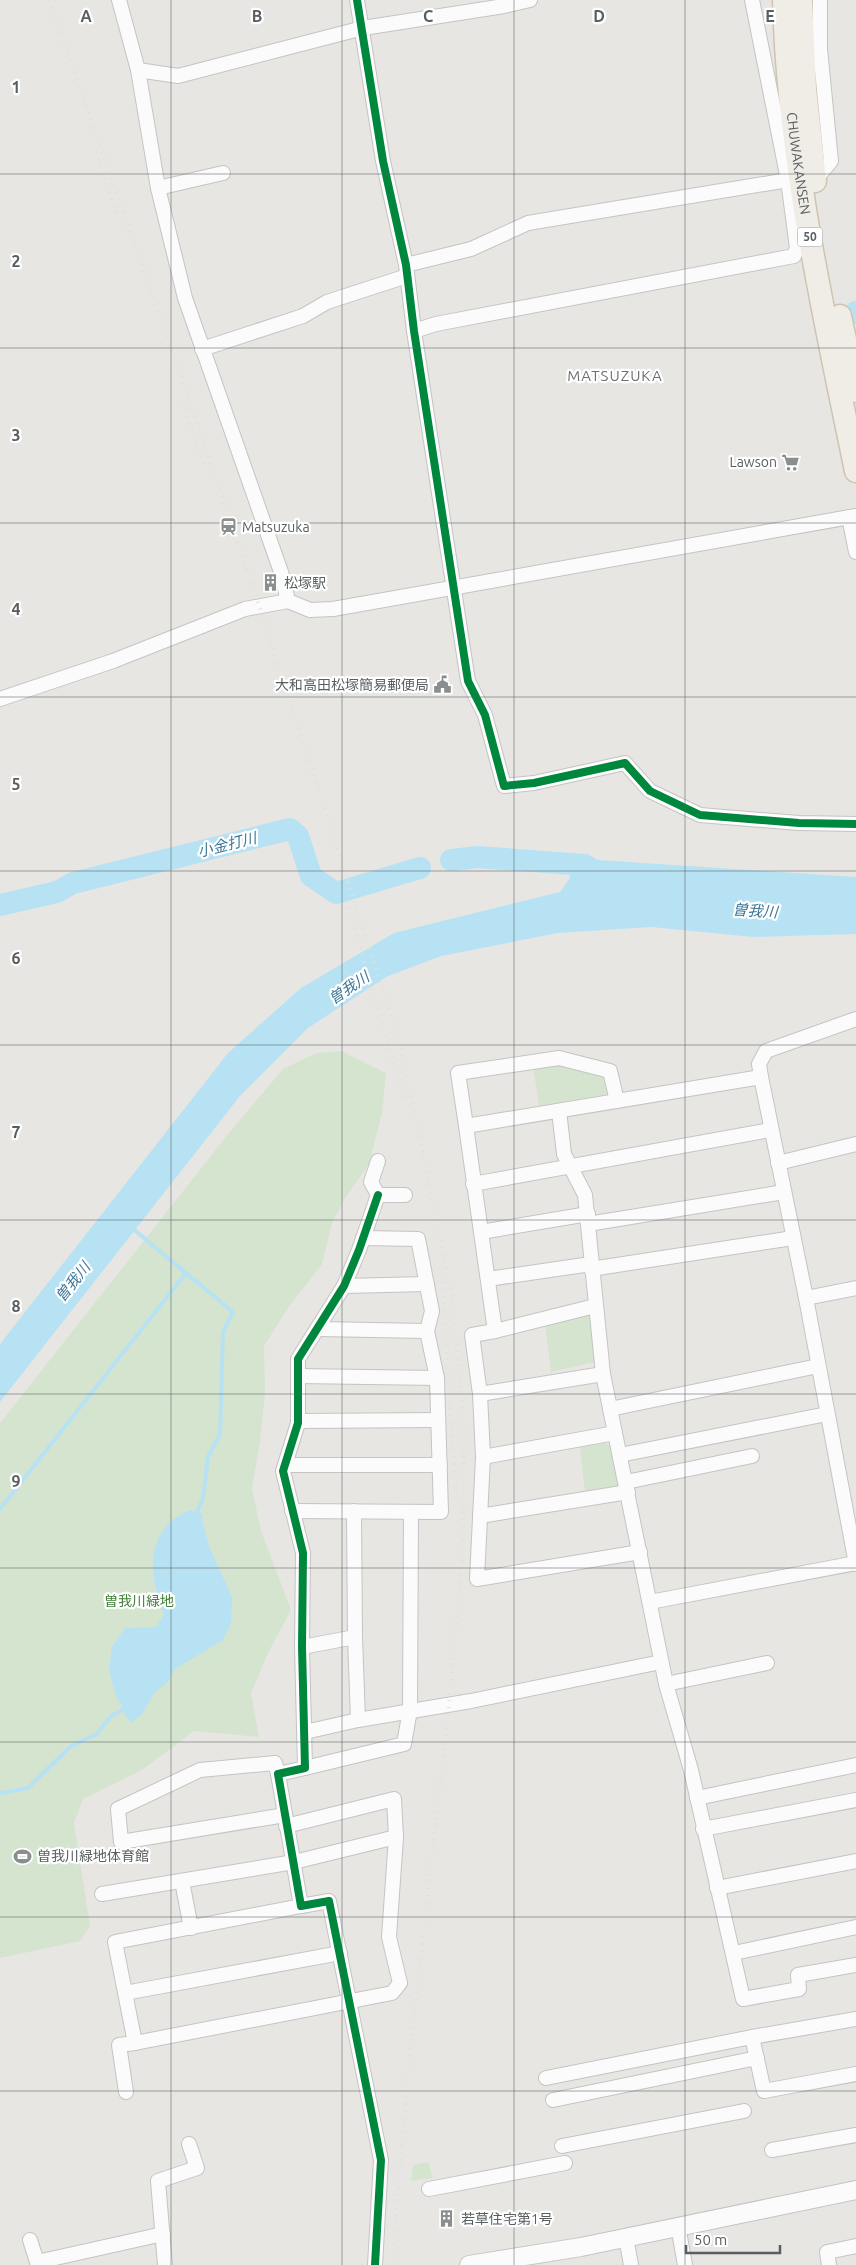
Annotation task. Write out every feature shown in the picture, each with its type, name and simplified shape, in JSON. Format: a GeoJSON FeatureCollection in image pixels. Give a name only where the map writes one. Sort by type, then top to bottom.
{"type":"FeatureCollection","features":[{"type":"Feature","properties":{"kind":"main road","name":"CHUWAKANSEN"},"geometry":{"type":"LineString","coordinates":[[784,0],[785,52],[790,108],[801,181],[856,391]]}},
{"type":"Feature","properties":{"kind":"main road","name":"CHUWAKANSEN"},"geometry":{"type":"LineString","coordinates":[[801,0],[805,89],[801,181],[804,260],[856,471]]}},
{"type":"Feature","properties":{"kind":"street"},"geometry":{"type":"LineString","coordinates":[[119,0],[138,70],[158,188],[186,298],[202,349],[281,572],[288,601]]}},
{"type":"Feature","properties":{"kind":"street"},"geometry":{"type":"LineString","coordinates":[[357,0],[383,161],[407,270],[414,330],[468,682],[485,715],[504,786],[534,783],[626,763],[650,791],[700,815],[799,823],[856,824]]}},
{"type":"Feature","properties":{"kind":"street"},"geometry":{"type":"LineString","coordinates":[[138,70],[178,76],[363,28],[504,6],[530,0]]}},
{"type":"Feature","properties":{"kind":"street"},"geometry":{"type":"LineString","coordinates":[[752,0],[801,181]]}},
{"type":"Feature","properties":{"kind":"street"},"geometry":{"type":"LineString","coordinates":[[202,349],[303,316],[326,302],[407,270],[472,249],[528,223],[801,181],[831,160],[820,49],[820,0]]}},
{"type":"Feature","properties":{"kind":"street"},"geometry":{"type":"LineString","coordinates":[[158,188],[223,173]]}},
{"type":"Feature","properties":{"kind":"street"},"geometry":{"type":"LineString","coordinates":[[414,330],[436,324],[804,260]]}},
{"type":"Feature","properties":{"kind":"street"},"geometry":{"type":"LineString","coordinates":[[0,699],[113,661],[245,609],[288,601],[310,610],[333,608],[853,516],[856,552]]}},
{"type":"Feature","properties":{"kind":"street"},"geometry":{"type":"LineString","coordinates":[[650,1602],[856,1564],[806,1298],[770,1130],[759,1064],[766,1051],[856,1019]]}},
{"type":"Feature","properties":{"kind":"street"},"geometry":{"type":"LineString","coordinates":[[495,1332],[458,1073],[559,1058],[610,1071],[617,1101]]}},
{"type":"Feature","properties":{"kind":"street"},"geometry":{"type":"LineString","coordinates":[[466,1126],[761,1077]]}},
{"type":"Feature","properties":{"kind":"street"},"geometry":{"type":"LineString","coordinates":[[559,1111],[564,1154],[585,1195],[603,1374],[661,1662],[691,1770],[743,1999],[799,1989],[798,1975],[856,1965]]}},
{"type":"Feature","properties":{"kind":"street"},"geometry":{"type":"LineString","coordinates":[[474,1184],[770,1130]]}},
{"type":"Feature","properties":{"kind":"street"},"geometry":{"type":"LineString","coordinates":[[778,1163],[856,1144]]}},
{"type":"Feature","properties":{"kind":"street"},"geometry":{"type":"LineString","coordinates":[[306,1768],[302,1647],[302,1553],[283,1471],[298,1421],[298,1359],[344,1286],[378,1195],[371,1182],[378,1161]]}},
{"type":"Feature","properties":{"kind":"street"},"geometry":{"type":"LineString","coordinates":[[481,1232],[784,1192]]}},
{"type":"Feature","properties":{"kind":"street"},"geometry":{"type":"LineString","coordinates":[[378,1195],[405,1195]]}},
{"type":"Feature","properties":{"kind":"street"},"geometry":{"type":"LineString","coordinates":[[292,1511],[441,1512],[437,1378],[427,1331],[432,1311],[418,1239],[363,1238]]}},
{"type":"Feature","properties":{"kind":"street"},"geometry":{"type":"LineString","coordinates":[[488,1279],[591,1267],[793,1238]]}},
{"type":"Feature","properties":{"kind":"street"},"geometry":{"type":"LineString","coordinates":[[344,1286],[427,1284]]}},
{"type":"Feature","properties":{"kind":"street"},"geometry":{"type":"LineString","coordinates":[[806,1298],[856,1288]]}},
{"type":"Feature","properties":{"kind":"street"},"geometry":{"type":"LineString","coordinates":[[596,1306],[495,1332],[472,1335],[480,1394],[483,1457],[477,1579],[640,1552]]}},
{"type":"Feature","properties":{"kind":"street"},"geometry":{"type":"LineString","coordinates":[[318,1329],[427,1331]]}},
{"type":"Feature","properties":{"kind":"street"},"geometry":{"type":"LineString","coordinates":[[610,1409],[818,1366]]}},
{"type":"Feature","properties":{"kind":"street"},"geometry":{"type":"LineString","coordinates":[[480,1394],[603,1374]]}},
{"type":"Feature","properties":{"kind":"street"},"geometry":{"type":"LineString","coordinates":[[298,1376],[437,1378]]}},
{"type":"Feature","properties":{"kind":"street"},"geometry":{"type":"LineString","coordinates":[[620,1455],[827,1414]]}},
{"type":"Feature","properties":{"kind":"street"},"geometry":{"type":"LineString","coordinates":[[298,1421],[438,1420]]}},
{"type":"Feature","properties":{"kind":"street"},"geometry":{"type":"LineString","coordinates":[[483,1457],[615,1433]]}},
{"type":"Feature","properties":{"kind":"street"},"geometry":{"type":"LineString","coordinates":[[480,1516],[627,1487],[752,1456]]}},
{"type":"Feature","properties":{"kind":"street"},"geometry":{"type":"LineString","coordinates":[[285,1465],[440,1465]]}},
{"type":"Feature","properties":{"kind":"street"},"geometry":{"type":"LineString","coordinates":[[354,1511],[358,1720]]}},
{"type":"Feature","properties":{"kind":"street"},"geometry":{"type":"LineString","coordinates":[[278,1774],[404,1744],[410,1710],[411,1512]]}},
{"type":"Feature","properties":{"kind":"street"},"geometry":{"type":"LineString","coordinates":[[302,1647],[355,1637]]}},
{"type":"Feature","properties":{"kind":"street"},"geometry":{"type":"LineString","coordinates":[[304,1732],[661,1662]]}},
{"type":"Feature","properties":{"kind":"street"},"geometry":{"type":"LineString","coordinates":[[666,1684],[767,1663]]}},
{"type":"Feature","properties":{"kind":"street"},"geometry":{"type":"LineString","coordinates":[[126,2092],[119,2045],[392,1993],[400,1983],[389,1937],[396,1837],[394,1799],[285,1820],[121,1842],[118,1808],[200,1770],[275,1763],[278,1774],[285,1820],[302,1906]]}},
{"type":"Feature","properties":{"kind":"street"},"geometry":{"type":"LineString","coordinates":[[696,1798],[856,1765]]}},
{"type":"Feature","properties":{"kind":"street"},"geometry":{"type":"LineString","coordinates":[[703,1829],[856,1800]]}},
{"type":"Feature","properties":{"kind":"street"},"geometry":{"type":"LineString","coordinates":[[102,1894],[294,1862],[396,1837]]}},
{"type":"Feature","properties":{"kind":"street"},"geometry":{"type":"LineString","coordinates":[[717,1888],[856,1861]]}},
{"type":"Feature","properties":{"kind":"street"},"geometry":{"type":"LineString","coordinates":[[182,1881],[191,1928]]}},
{"type":"Feature","properties":{"kind":"street"},"geometry":{"type":"LineString","coordinates":[[135,2043],[115,1942],[329,1901],[381,2160],[375,2265]]}},
{"type":"Feature","properties":{"kind":"street"},"geometry":{"type":"LineString","coordinates":[[734,1953],[856,1927]]}},
{"type":"Feature","properties":{"kind":"street"},"geometry":{"type":"LineString","coordinates":[[125,1992],[340,1953]]}},
{"type":"Feature","properties":{"kind":"street"},"geometry":{"type":"LineString","coordinates":[[546,2078],[752,2037],[856,2019]]}},
{"type":"Feature","properties":{"kind":"street"},"geometry":{"type":"LineString","coordinates":[[752,2037],[764,2091],[856,2074]]}},
{"type":"Feature","properties":{"kind":"street"},"geometry":{"type":"LineString","coordinates":[[553,2100],[757,2058]]}},
{"type":"Feature","properties":{"kind":"street"},"geometry":{"type":"LineString","coordinates":[[562,2146],[744,2112]]}},
{"type":"Feature","properties":{"kind":"street"},"geometry":{"type":"LineString","coordinates":[[772,2150],[856,2135]]}},
{"type":"Feature","properties":{"kind":"street"},"geometry":{"type":"LineString","coordinates":[[164,2265],[158,2181],[197,2168],[189,2144]]}},
{"type":"Feature","properties":{"kind":"street"},"geometry":{"type":"LineString","coordinates":[[429,2189],[565,2163]]}},
{"type":"Feature","properties":{"kind":"street"},"geometry":{"type":"LineString","coordinates":[[472,2265],[527,2260],[626,2237],[856,2190]]}},
{"type":"Feature","properties":{"kind":"street"},"geometry":{"type":"LineString","coordinates":[[678,2226],[685,2265]]}},
{"type":"Feature","properties":{"kind":"street"},"geometry":{"type":"LineString","coordinates":[[30,2240],[37,2262],[163,2234]]}},
{"type":"Feature","properties":{"kind":"street"},"geometry":{"type":"LineString","coordinates":[[626,2237],[631,2265]]}},
{"type":"Feature","properties":{"kind":"street"},"geometry":{"type":"LineString","coordinates":[[829,2265],[827,2252],[856,2246]]}},
{"type":"Feature","properties":{"kind":"green space","name":"曽我川緑地"},"geometry":{"type":"Polygon","coordinates":[[[341,1051],[386,1073],[382,1113],[369,1164],[345,1198],[332,1223],[322,1264],[288,1308],[264,1346],[265,1393],[252,1489],[261,1531],[291,1610],[268,1653],[251,1693],[259,1737],[194,1731],[142,1770],[83,1799],[74,1823],[90,1926],[80,1941],[0,1958],[0,1423],[229,1133],[283,1069],[316,1053],[341,1051]]]}},
{"type":"Feature","properties":{"kind":"green space"},"geometry":{"type":"Polygon","coordinates":[[[563,1064],[603,1077],[607,1094],[539,1106],[533,1066],[563,1064]]]}},
{"type":"Feature","properties":{"kind":"green space"},"geometry":{"type":"Polygon","coordinates":[[[590,1314],[595,1362],[551,1372],[545,1325],[590,1314]]]}},
{"type":"Feature","properties":{"kind":"green space"},"geometry":{"type":"Polygon","coordinates":[[[603,1441],[612,1448],[619,1488],[585,1493],[580,1447],[603,1441]]]}},
{"type":"Feature","properties":{"kind":"green space"},"geometry":{"type":"Polygon","coordinates":[[[428,2162],[433,2178],[411,2181],[413,2165],[428,2162]]]}},
{"type":"Feature","properties":{"kind":"water","name":"曽我川"},"geometry":{"type":"Polygon","coordinates":[[[568,858],[856,877],[856,934],[753,937],[651,927],[558,933],[441,956],[386,977],[308,1028],[240,1096],[0,1402],[0,1344],[228,1053],[301,988],[394,933],[560,892],[570,878],[568,858]]]}},
{"type":"Feature","properties":{"kind":"water"},"geometry":{"type":"Polygon","coordinates":[[[190,1510],[203,1514],[202,1520],[210,1549],[232,1597],[231,1623],[223,1640],[175,1669],[167,1683],[155,1692],[142,1714],[132,1722],[125,1716],[124,1709],[117,1699],[109,1671],[112,1647],[125,1628],[156,1627],[164,1614],[155,1584],[153,1569],[157,1541],[164,1529],[175,1518],[190,1510]]]}},
{"type":"Feature","properties":{"kind":"waterway","name":"小金打川"},"geometry":{"type":"LineString","coordinates":[[0,905],[57,892],[73,883],[290,829],[298,836],[311,876],[336,893],[420,868]]}},
{"type":"Feature","properties":{"kind":"waterway","name":"小金打川"},"geometry":{"type":"LineString","coordinates":[[451,860],[478,857],[585,865],[598,873]]}},
{"type":"Feature","properties":{"kind":"waterway"},"geometry":{"type":"LineString","coordinates":[[132,1228],[186,1273]]}},
{"type":"Feature","properties":{"kind":"waterway"},"geometry":{"type":"LineString","coordinates":[[0,1509],[186,1273],[233,1312],[223,1332],[220,1434],[208,1457],[203,1498],[197,1512]]}},
{"type":"Feature","properties":{"kind":"waterway"},"geometry":{"type":"LineString","coordinates":[[0,1793],[28,1788],[71,1746],[97,1734],[111,1716],[124,1709]]}},
{"type":"Feature","properties":{"kind":"railway"},"geometry":{"type":"LineString","coordinates":[[49,0],[264,620],[400,1045],[452,1297],[464,1424],[463,1551],[449,1705],[409,2063],[392,2265]]}},
{"type":"Feature","properties":{"kind":"railway"},"geometry":{"type":"LineString","coordinates":[[96,152],[116,214]]}},
{"type":"Feature","properties":{"kind":"railway"},"geometry":{"type":"LineString","coordinates":[[183,403],[204,467]]}},
{"type":"Feature","properties":{"kind":"railway"},"geometry":{"type":"LineString","coordinates":[[347,901],[405,1103]]}},
{"type":"Feature","properties":{"kind":"railway"},"geometry":{"type":"LineString","coordinates":[[442,1282],[456,1496]]}},
{"type":"Feature","properties":{"kind":"cycle path"},"geometry":{"type":"LineString","coordinates":[[357,0],[383,161],[406,265],[414,331],[468,681],[485,715],[504,786],[534,783],[625,763],[650,791],[700,815],[799,823],[856,824]]}},
{"type":"Feature","properties":{"kind":"cycle path"},"geometry":{"type":"LineString","coordinates":[[375,2265],[381,2160],[329,1901],[301,1906],[278,1774],[305,1768],[302,1647],[303,1553],[283,1471],[298,1423],[298,1359],[344,1286],[378,1195]]}},
{"type":"Feature","properties":{"kind":"place","name":"Lawson"},"geometry":{"type":"Point","coordinates":[791,462]}},
{"type":"Feature","properties":{"kind":"place","name":"Matsuzuka"},"geometry":{"type":"Point","coordinates":[228,527]}},
{"type":"Feature","properties":{"kind":"place","name":"松塚駅"},"geometry":{"type":"Point","coordinates":[270,583]}},
{"type":"Feature","properties":{"kind":"place","name":"大和高田松塚簡易郵便局"},"geometry":{"type":"Point","coordinates":[443,685]}},
{"type":"Feature","properties":{"kind":"place","name":"曽我川緑地体育館"},"geometry":{"type":"Point","coordinates":[23,1856]}},
{"type":"Feature","properties":{"kind":"place","name":"若草住宅第1号"},"geometry":{"type":"Point","coordinates":[447,2219]}},
{"type":"Feature","properties":{"kind":"district","name":"MATSUZUKA"},"geometry":{"type":"Point","coordinates":[615,376]}}]}
